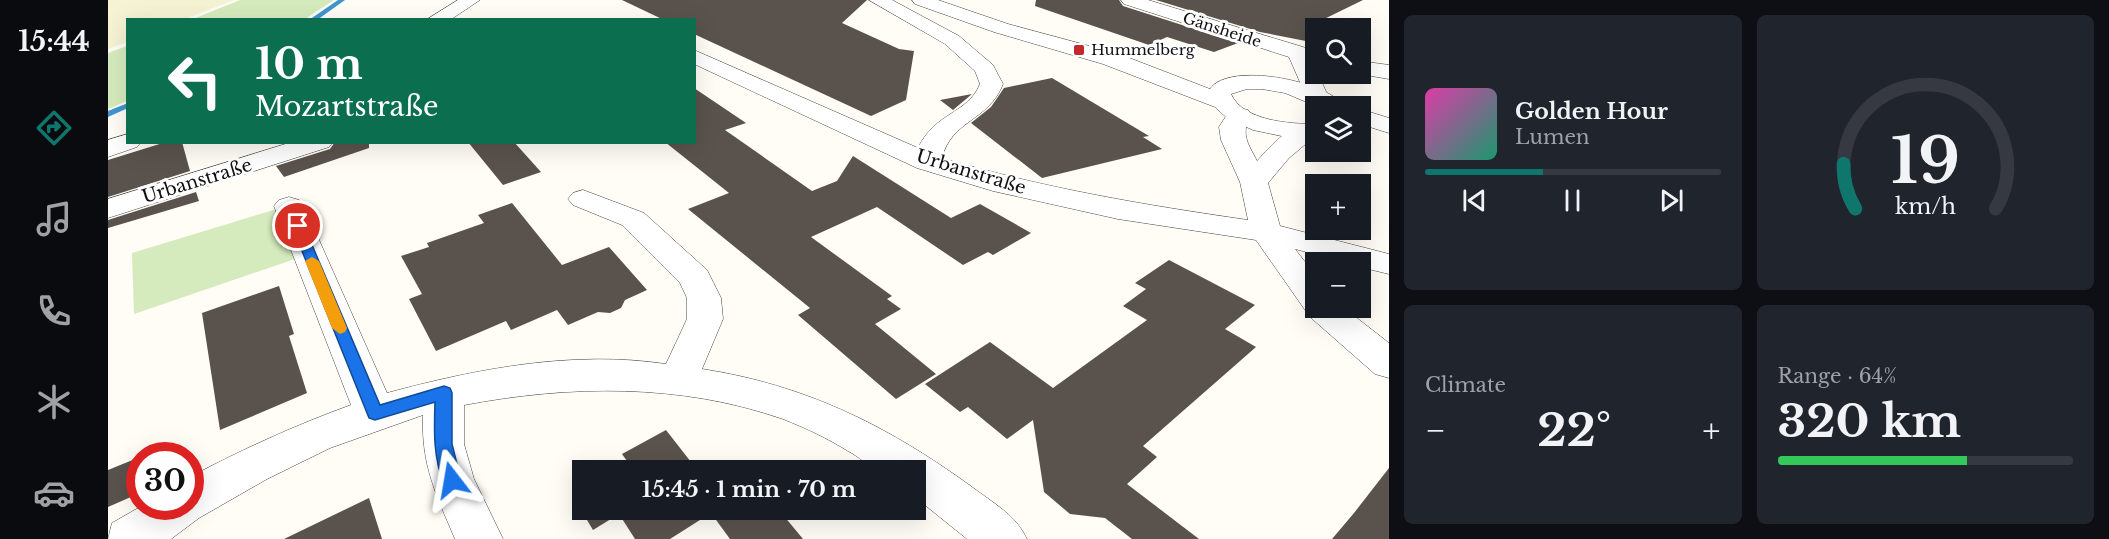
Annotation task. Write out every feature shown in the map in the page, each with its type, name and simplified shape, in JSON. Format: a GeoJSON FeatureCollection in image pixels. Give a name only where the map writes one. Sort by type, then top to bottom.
{"type":"FeatureCollection","features":[{"type":"Feature","properties":{"kind":"street"},"geometry":{"type":"LineString","coordinates":[[439,18],[471,0]]}},
{"type":"Feature","properties":{"kind":"street"},"geometry":{"type":"LineString","coordinates":[[878,0],[948,37],[988,70],[992,85],[987,97],[948,122],[931,143],[927,162]]}},
{"type":"Feature","properties":{"kind":"street"},"geometry":{"type":"LineString","coordinates":[[921,0],[1001,28],[1111,59],[1238,84],[1265,84],[1305,97]]}},
{"type":"Feature","properties":{"kind":"street","name":"Gänsheide"},"geometry":{"type":"LineString","coordinates":[[1130,0],[1305,58]]}},
{"type":"Feature","properties":{"kind":"street","name":"Urbanstraße"},"geometry":{"type":"LineString","coordinates":[[696,57],[927,162],[1003,185],[1118,210],[1266,232],[1389,264]]}},
{"type":"Feature","properties":{"kind":"street"},"geometry":{"type":"LineString","coordinates":[[1265,84],[1305,58]]}},
{"type":"Feature","properties":{"kind":"street"},"geometry":{"type":"LineString","coordinates":[[1111,59],[1270,127],[1305,131]]}},
{"type":"Feature","properties":{"kind":"street"},"geometry":{"type":"LineString","coordinates":[[1371,68],[1389,72]]}},
{"type":"Feature","properties":{"kind":"street"},"geometry":{"type":"LineString","coordinates":[[1238,84],[1221,90],[1219,95],[1230,108],[1234,140],[1254,182],[1266,232],[1305,286]]}},
{"type":"Feature","properties":{"kind":"street"},"geometry":{"type":"LineString","coordinates":[[1371,120],[1389,126]]}},
{"type":"Feature","properties":{"kind":"street"},"geometry":{"type":"LineString","coordinates":[[1254,182],[1280,152],[1305,135]]}},
{"type":"Feature","properties":{"kind":"street"},"geometry":{"type":"LineString","coordinates":[[1371,140],[1389,142]]}},
{"type":"Feature","properties":{"kind":"street"},"geometry":{"type":"LineString","coordinates":[[108,149],[126,143]]}},
{"type":"Feature","properties":{"kind":"street","name":"Urbanstraße"},"geometry":{"type":"LineString","coordinates":[[108,209],[314,144]]}},
{"type":"Feature","properties":{"kind":"street"},"geometry":{"type":"LineString","coordinates":[[583,199],[633,219],[695,278],[704,298],[705,319],[679,378]]}},
{"type":"Feature","properties":{"kind":"street"},"geometry":{"type":"LineString","coordinates":[[290,206],[375,413]]}},
{"type":"Feature","properties":{"kind":"street"},"geometry":{"type":"LineString","coordinates":[[1334,318],[1389,364]]}},
{"type":"Feature","properties":{"kind":"street"},"geometry":{"type":"LineString","coordinates":[[204,493],[296,444],[375,413],[444,393],[506,379],[570,374],[628,373],[679,378],[762,397],[843,427],[917,471],[1003,539]]}},
{"type":"Feature","properties":{"kind":"street"},"geometry":{"type":"LineString","coordinates":[[444,393],[443,444],[452,480],[479,539]]}},
{"type":"Feature","properties":{"kind":"street"},"geometry":{"type":"LineString","coordinates":[[129,539],[160,520]]}},
{"type":"Feature","properties":{"kind":"shaded area"},"geometry":{"type":"Polygon","coordinates":[[[108,0],[234,0],[188,18],[126,18],[126,42],[108,49],[108,0]]]}},
{"type":"Feature","properties":{"kind":"green space"},"geometry":{"type":"Polygon","coordinates":[[[240,0],[334,0],[307,18],[195,18],[240,0]]]}},
{"type":"Feature","properties":{"kind":"green space"},"geometry":{"type":"Polygon","coordinates":[[[126,46],[126,101],[108,109],[108,53],[126,46]]]}},
{"type":"Feature","properties":{"kind":"green space"},"geometry":{"type":"Polygon","coordinates":[[[283,207],[301,257],[134,314],[132,253],[283,207]]]}},
{"type":"Feature","properties":{"kind":"building"},"geometry":{"type":"Polygon","coordinates":[[[622,0],[867,0],[842,23],[899,49],[914,51],[906,100],[871,116],[696,35],[696,18],[660,18],[622,0]]]}},
{"type":"Feature","properties":{"kind":"building"},"geometry":{"type":"Polygon","coordinates":[[[1036,0],[1119,0],[1123,6],[1238,43],[1214,52],[1167,37],[1149,45],[1035,6],[1036,0]]]}},
{"type":"Feature","properties":{"kind":"building"},"geometry":{"type":"Polygon","coordinates":[[[1156,0],[1363,0],[1326,18],[1305,18],[1305,41],[1260,32],[1156,0]]]}},
{"type":"Feature","properties":{"kind":"building"},"geometry":{"type":"Polygon","coordinates":[[[1052,78],[1149,136],[1143,137],[1162,149],[1042,178],[971,123],[991,107],[1004,88],[1052,78]]]}},
{"type":"Feature","properties":{"kind":"building"},"geometry":{"type":"Polygon","coordinates":[[[696,89],[746,123],[725,130],[812,191],[837,181],[853,156],[951,218],[980,204],[1031,233],[993,255],[988,252],[963,265],[877,207],[811,237],[892,296],[887,299],[901,309],[875,324],[936,374],[896,399],[798,315],[810,308],[688,209],[729,193],[668,144],[696,144],[696,89]]]}},
{"type":"Feature","properties":{"kind":"building"},"geometry":{"type":"Polygon","coordinates":[[[972,94],[953,110],[940,100],[972,94]]]}},
{"type":"Feature","properties":{"kind":"building"},"geometry":{"type":"Polygon","coordinates":[[[160,144],[183,144],[190,171],[108,197],[108,160],[160,144]]]}},
{"type":"Feature","properties":{"kind":"building"},"geometry":{"type":"Polygon","coordinates":[[[334,144],[369,144],[369,148],[284,177],[276,166],[330,149],[334,144]]]}},
{"type":"Feature","properties":{"kind":"building"},"geometry":{"type":"Polygon","coordinates":[[[470,144],[516,144],[541,172],[503,185],[470,144]]]}},
{"type":"Feature","properties":{"kind":"building"},"geometry":{"type":"Polygon","coordinates":[[[196,192],[199,201],[108,228],[108,220],[196,192]]]}},
{"type":"Feature","properties":{"kind":"building"},"geometry":{"type":"Polygon","coordinates":[[[512,203],[562,265],[609,247],[647,290],[625,300],[621,308],[610,313],[598,312],[568,325],[557,310],[511,330],[506,321],[436,351],[409,299],[422,294],[401,256],[429,247],[427,243],[484,223],[478,215],[512,203]]]}},
{"type":"Feature","properties":{"kind":"building"},"geometry":{"type":"Polygon","coordinates":[[[1169,260],[1255,305],[1225,329],[1256,347],[1143,446],[1157,457],[1127,484],[1199,539],[1132,539],[1105,518],[1070,514],[1044,492],[1033,420],[1007,439],[968,407],[960,412],[925,384],[990,342],[1053,388],[1147,320],[1123,306],[1146,289],[1135,283],[1169,260]]]}},
{"type":"Feature","properties":{"kind":"building"},"geometry":{"type":"Polygon","coordinates":[[[279,286],[294,334],[289,336],[307,393],[220,430],[202,313],[279,286]]]}},
{"type":"Feature","properties":{"kind":"building"},"geometry":{"type":"Polygon","coordinates":[[[666,430],[689,460],[626,460],[622,454],[666,430]]]}},
{"type":"Feature","properties":{"kind":"building"},"geometry":{"type":"Polygon","coordinates":[[[126,463],[126,499],[108,507],[108,470],[126,463]]]}},
{"type":"Feature","properties":{"kind":"building"},"geometry":{"type":"Polygon","coordinates":[[[1389,468],[1389,539],[1332,539],[1354,513],[1389,468]]]}},
{"type":"Feature","properties":{"kind":"building"},"geometry":{"type":"Polygon","coordinates":[[[369,498],[382,539],[284,539],[369,498]]]}},
{"type":"Feature","properties":{"kind":"building"},"geometry":{"type":"Polygon","coordinates":[[[587,520],[609,520],[593,530],[587,520]]]}},
{"type":"Feature","properties":{"kind":"building"},"geometry":{"type":"Polygon","coordinates":[[[623,520],[700,520],[670,539],[635,539],[623,520]]]}},
{"type":"Feature","properties":{"kind":"building"},"geometry":{"type":"Polygon","coordinates":[[[716,520],[787,520],[803,539],[730,539],[716,520]]]}},
{"type":"Feature","properties":{"kind":"waterway"},"geometry":{"type":"LineString","coordinates":[[315,18],[342,0]]}},
{"type":"Feature","properties":{"kind":"waterway"},"geometry":{"type":"LineString","coordinates":[[108,114],[126,106]]}},
{"type":"Feature","properties":{"kind":"slow traffic"},"geometry":{"type":"LineString","coordinates":[[312,261],[340,328]]}},
{"type":"Feature","properties":{"kind":"place","name":"Hummelberg"},"geometry":{"type":"Point","coordinates":[1079,50]}},
{"type":"Feature","properties":{"kind":"route"},"geometry":{"type":"LineString","coordinates":[[298,226],[375,413],[444,393],[443,444],[452,480]]}}]}
